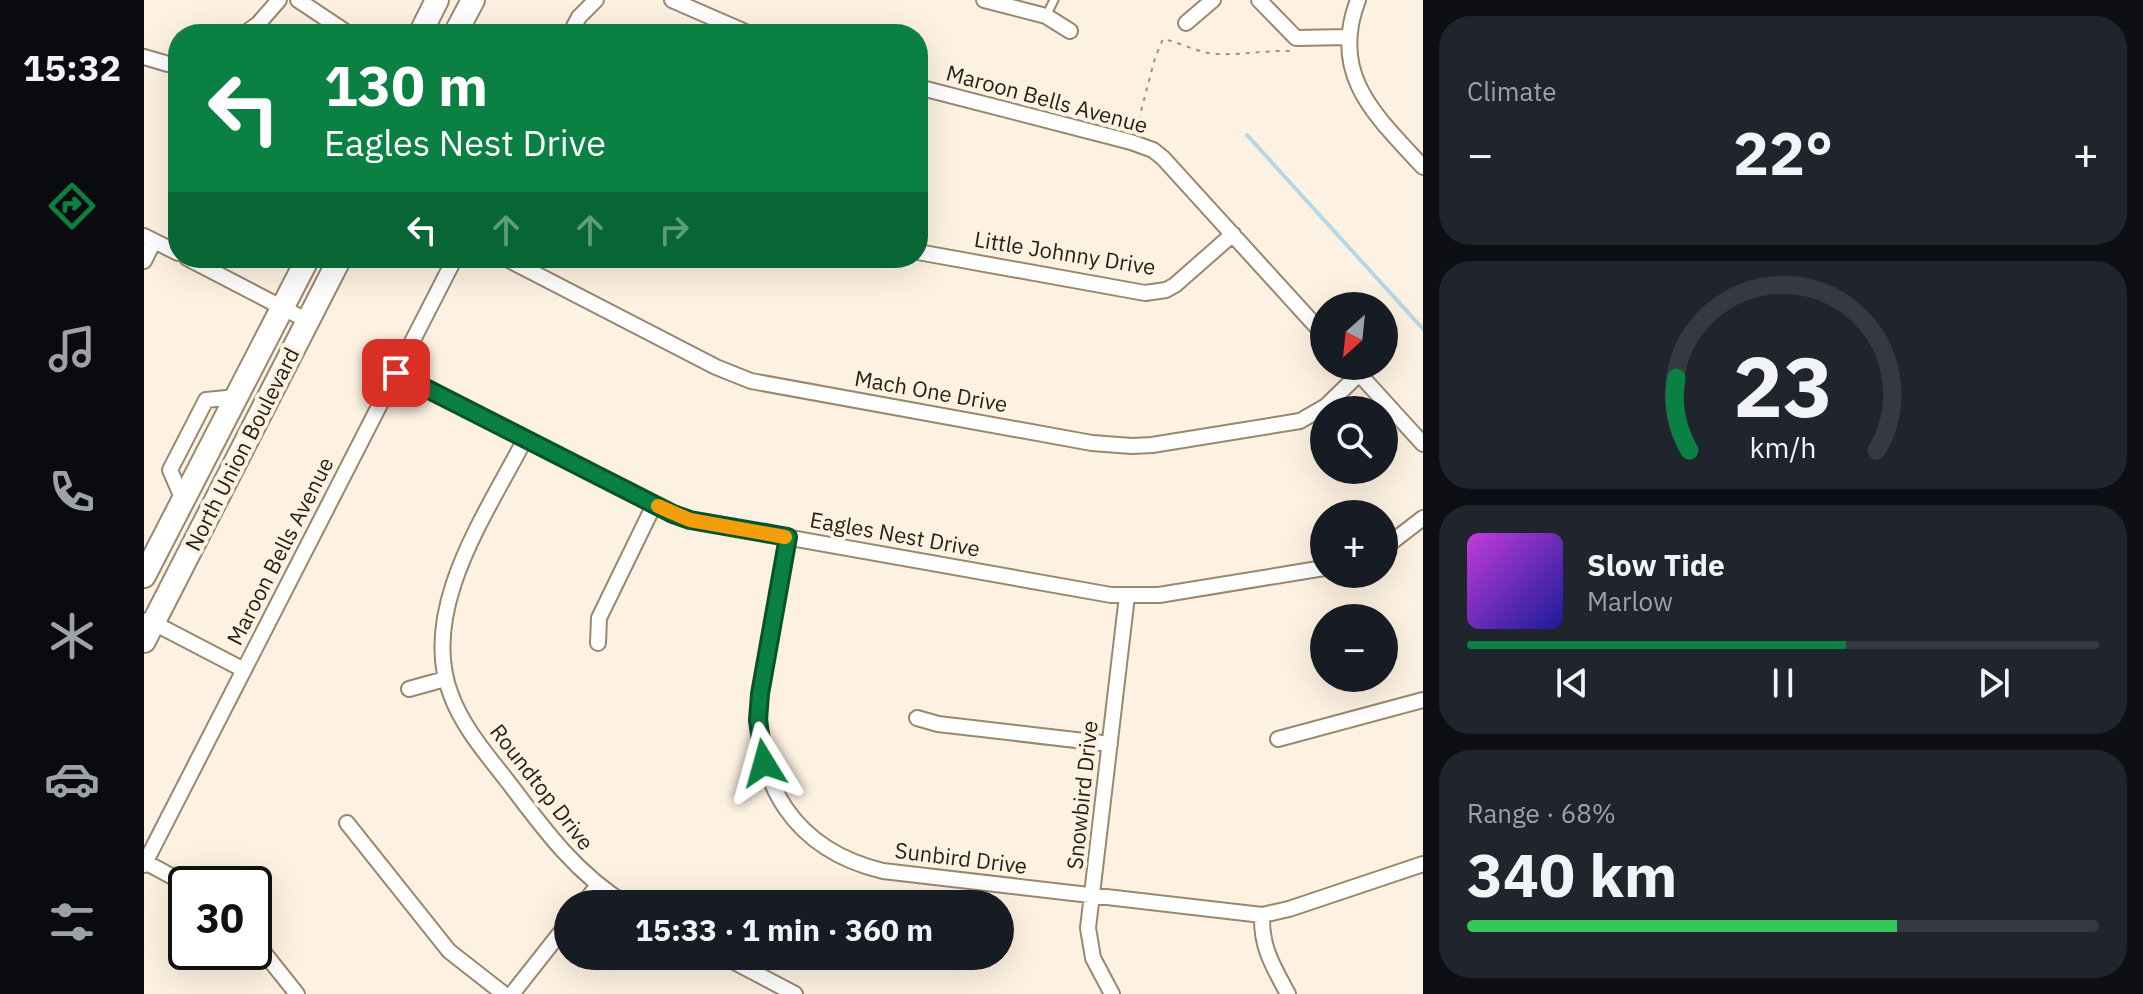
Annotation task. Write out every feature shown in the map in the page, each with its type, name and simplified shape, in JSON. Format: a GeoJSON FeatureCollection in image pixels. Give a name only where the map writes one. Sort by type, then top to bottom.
{"type":"FeatureCollection","features":[{"type":"Feature","properties":{"kind":"main road"},"geometry":{"type":"LineString","coordinates":[[425,24],[437,0]]}},
{"type":"Feature","properties":{"kind":"main road"},"geometry":{"type":"LineString","coordinates":[[460,24],[473,0]]}},
{"type":"Feature","properties":{"kind":"main road","name":"North Union Boulevard"},"geometry":{"type":"LineString","coordinates":[[144,576],[303,268]]}},
{"type":"Feature","properties":{"kind":"main road","name":"North Union Boulevard"},"geometry":{"type":"LineString","coordinates":[[147,627],[335,268]]}},
{"type":"Feature","properties":{"kind":"street"},"geometry":{"type":"LineString","coordinates":[[258,24],[279,0]]}},
{"type":"Feature","properties":{"kind":"street"},"geometry":{"type":"LineString","coordinates":[[298,0],[334,24]]}},
{"type":"Feature","properties":{"kind":"street"},"geometry":{"type":"LineString","coordinates":[[575,24],[596,0]]}},
{"type":"Feature","properties":{"kind":"street"},"geometry":{"type":"LineString","coordinates":[[672,0],[727,24]]}},
{"type":"Feature","properties":{"kind":"street"},"geometry":{"type":"LineString","coordinates":[[984,0],[1046,16],[1070,31]]}},
{"type":"Feature","properties":{"kind":"street"},"geometry":{"type":"LineString","coordinates":[[1186,23],[1213,0]]}},
{"type":"Feature","properties":{"kind":"street"},"geometry":{"type":"LineString","coordinates":[[1259,0],[1296,38],[1348,37]]}},
{"type":"Feature","properties":{"kind":"street"},"geometry":{"type":"LineString","coordinates":[[1358,0],[1348,37],[1352,73],[1376,116],[1423,167]]}},
{"type":"Feature","properties":{"kind":"street"},"geometry":{"type":"LineString","coordinates":[[144,57],[168,64]]}},
{"type":"Feature","properties":{"kind":"street","name":"Maroon Bells Avenue"},"geometry":{"type":"LineString","coordinates":[[928,90],[1153,150],[1310,319]]}},
{"type":"Feature","properties":{"kind":"street","name":"Little Johnny Drive"},"geometry":{"type":"LineString","coordinates":[[928,254],[1145,293],[1166,290],[1175,285],[1233,234]]}},
{"type":"Feature","properties":{"kind":"street"},"geometry":{"type":"LineString","coordinates":[[144,261],[149,238],[168,248]]}},
{"type":"Feature","properties":{"kind":"street"},"geometry":{"type":"LineString","coordinates":[[206,268],[308,321]]}},
{"type":"Feature","properties":{"kind":"street","name":"Maroon Bells Avenue"},"geometry":{"type":"LineString","coordinates":[[145,864],[450,268]]}},
{"type":"Feature","properties":{"kind":"street","name":"Mach One Drive"},"geometry":{"type":"LineString","coordinates":[[524,268],[716,367],[751,381],[1092,443],[1152,445],[1300,421],[1326,406],[1347,380]]}},
{"type":"Feature","properties":{"kind":"street","name":"Eagles Nest Drive"},"geometry":{"type":"LineString","coordinates":[[396,373],[654,505],[690,520],[1095,593],[1127,596],[1159,595],[1310,570]]}},
{"type":"Feature","properties":{"kind":"street"},"geometry":{"type":"LineString","coordinates":[[1364,380],[1423,444]]}},
{"type":"Feature","properties":{"kind":"street","name":"Roundtop Drive"},"geometry":{"type":"LineString","coordinates":[[525,439],[453,582],[443,637],[445,679],[462,720],[472,734],[570,860],[605,890]]}},
{"type":"Feature","properties":{"kind":"street"},"geometry":{"type":"LineString","coordinates":[[598,643],[599,618],[654,505]]}},
{"type":"Feature","properties":{"kind":"street"},"geometry":{"type":"LineString","coordinates":[[1398,537],[1423,518]]}},
{"type":"Feature","properties":{"kind":"street","name":"Sunbird Drive"},"geometry":{"type":"LineString","coordinates":[[788,537],[758,720],[764,763],[773,787],[797,824],[832,852],[875,869],[1262,915],[1289,909],[1423,864]]}},
{"type":"Feature","properties":{"kind":"street","name":"Snowbird Drive"},"geometry":{"type":"LineString","coordinates":[[1112,994],[1093,958],[1088,928],[1127,596]]}},
{"type":"Feature","properties":{"kind":"street"},"geometry":{"type":"LineString","coordinates":[[147,627],[244,670]]}},
{"type":"Feature","properties":{"kind":"street"},"geometry":{"type":"LineString","coordinates":[[409,689],[445,679]]}},
{"type":"Feature","properties":{"kind":"street"},"geometry":{"type":"LineString","coordinates":[[1278,739],[1423,700]]}},
{"type":"Feature","properties":{"kind":"street"},"geometry":{"type":"LineString","coordinates":[[917,718],[938,724],[1110,744]]}},
{"type":"Feature","properties":{"kind":"street"},"geometry":{"type":"LineString","coordinates":[[347,823],[449,951],[504,994]]}},
{"type":"Feature","properties":{"kind":"street"},"geometry":{"type":"LineString","coordinates":[[145,864],[168,875]]}},
{"type":"Feature","properties":{"kind":"street"},"geometry":{"type":"LineString","coordinates":[[594,890],[598,885]]}},
{"type":"Feature","properties":{"kind":"street"},"geometry":{"type":"LineString","coordinates":[[1262,915],[1261,938],[1288,994]]}},
{"type":"Feature","properties":{"kind":"street"},"geometry":{"type":"LineString","coordinates":[[512,994],[554,941]]}},
{"type":"Feature","properties":{"kind":"street"},"geometry":{"type":"LineString","coordinates":[[272,963],[297,994]]}},
{"type":"Feature","properties":{"kind":"street"},"geometry":{"type":"LineString","coordinates":[[750,970],[795,994]]}},
{"type":"Feature","properties":{"kind":"lane"},"geometry":{"type":"LineString","coordinates":[[1046,16],[1054,0]]}},
{"type":"Feature","properties":{"kind":"path"},"geometry":{"type":"LineString","coordinates":[[1132,142],[1163,39],[1181,42],[1198,51],[1219,54],[1292,51]]}},
{"type":"Feature","properties":{"kind":"waterway"},"geometry":{"type":"LineString","coordinates":[[1247,135],[1423,329]]}},
{"type":"Feature","properties":{"kind":"slow traffic"},"geometry":{"type":"LineString","coordinates":[[658,506],[690,520],[785,537]]}},
{"type":"Feature","properties":{"kind":"route"},"geometry":{"type":"LineString","coordinates":[[396,373],[673,514],[690,520],[788,537],[760,694],[759,741],[764,763]]}}]}
